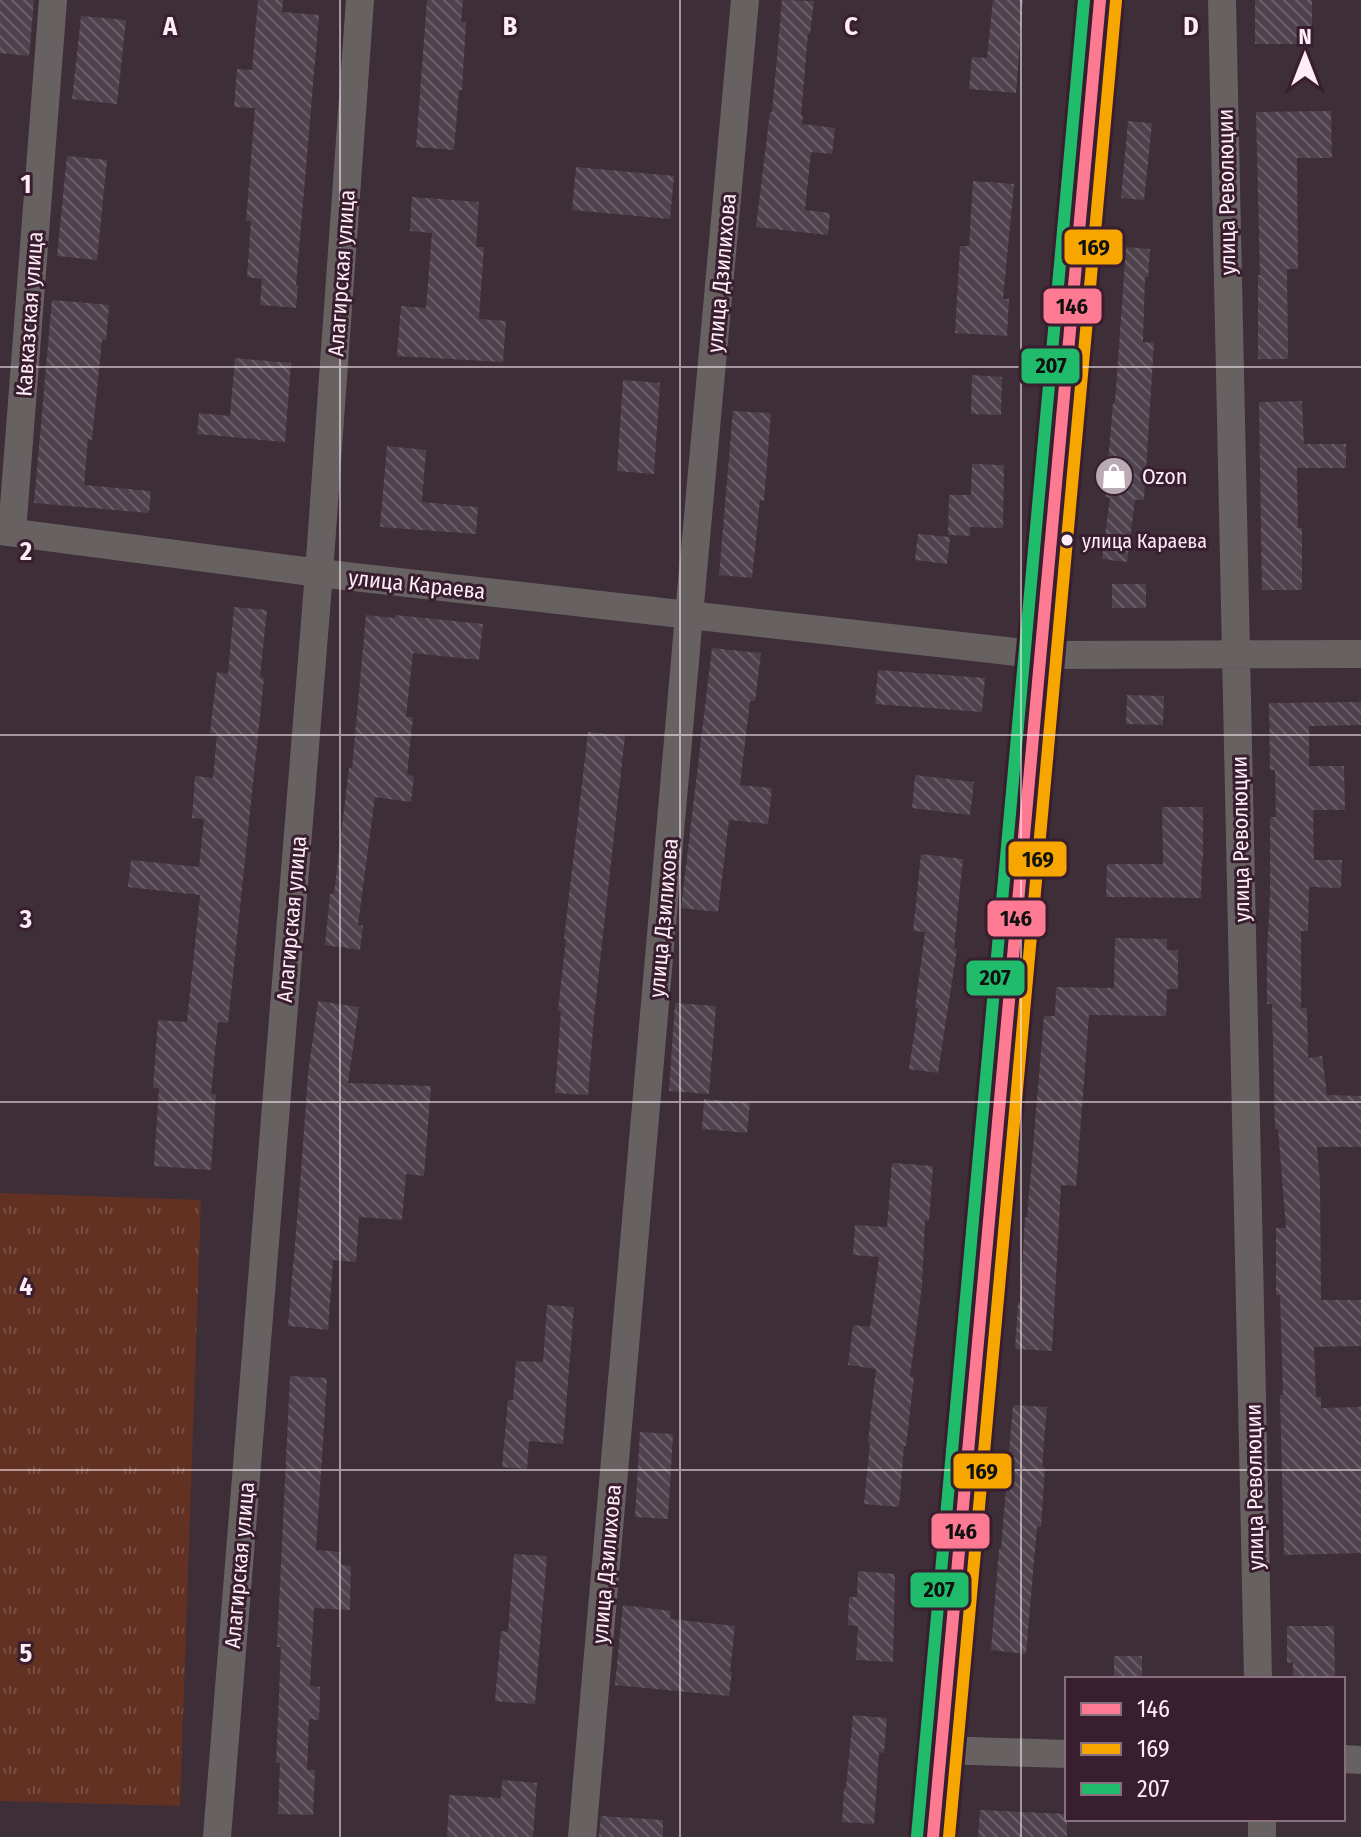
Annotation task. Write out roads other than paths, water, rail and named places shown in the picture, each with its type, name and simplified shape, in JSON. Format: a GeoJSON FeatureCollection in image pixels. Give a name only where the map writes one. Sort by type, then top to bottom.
{"type":"FeatureCollection","features":[{"type":"Feature","properties":{"kind":"main road"},"geometry":{"type":"LineString","coordinates":[[933,1837],[1100,0]]}},
{"type":"Feature","properties":{"kind":"street","name":"Кавказская улица"},"geometry":{"type":"LineString","coordinates":[[6,532],[53,0]]}},
{"type":"Feature","properties":{"kind":"street","name":"Алагирская улица"},"geometry":{"type":"LineString","coordinates":[[217,1837],[319,573],[360,0]]}},
{"type":"Feature","properties":{"kind":"street","name":"улица Дзилихова"},"geometry":{"type":"LineString","coordinates":[[582,1837],[745,0]]}},
{"type":"Feature","properties":{"kind":"street","name":"улица Революции"},"geometry":{"type":"LineString","coordinates":[[1222,0],[1258,1677]]}},
{"type":"Feature","properties":{"kind":"street","name":"улица Караева"},"geometry":{"type":"LineString","coordinates":[[6,532],[319,573],[1042,655],[1361,654]]}},
{"type":"Feature","properties":{"kind":"street"},"geometry":{"type":"LineString","coordinates":[[941,1750],[1065,1754]]}},
{"type":"Feature","properties":{"kind":"place","name":"Ozon"},"geometry":{"type":"Point","coordinates":[1114,476]}},
{"type":"Feature","properties":{"kind":"place","name":"улица Караева"},"geometry":{"type":"Point","coordinates":[1067,540]}}]}
